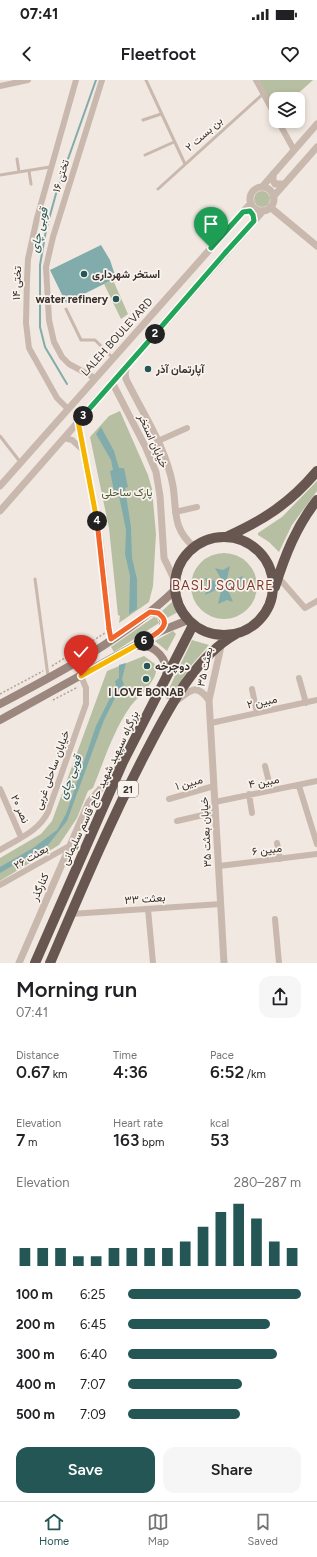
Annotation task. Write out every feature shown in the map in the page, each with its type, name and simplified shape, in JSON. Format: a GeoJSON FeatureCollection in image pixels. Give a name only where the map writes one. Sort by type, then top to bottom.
{"type":"FeatureCollection","features":[{"type":"Feature","properties":{"kind":"highway","name":"21"},"geometry":{"type":"LineString","coordinates":[[175,586],[182,560],[194,547],[209,539],[226,537],[257,522],[277,510],[301,490],[317,471]]}},
{"type":"Feature","properties":{"kind":"highway","name":"21"},"geometry":{"type":"LineString","coordinates":[[50,963],[115,812],[172,704],[195,673],[222,642],[247,630],[259,622],[267,610],[292,539],[317,500]]}},
{"type":"Feature","properties":{"kind":"highway","name":"21"},"geometry":{"type":"LineString","coordinates":[[226,537],[247,542],[263,556],[272,575],[272,597]]}},
{"type":"Feature","properties":{"kind":"highway"},"geometry":{"type":"LineString","coordinates":[[175,586],[179,606],[190,622]]}},
{"type":"Feature","properties":{"kind":"highway","name":"21"},"geometry":{"type":"LineString","coordinates":[[190,622],[212,634],[236,634]]}},
{"type":"Feature","properties":{"kind":"highway","name":"بزرگراه سپهبد شهید حاج قاسم سلیمانی"},"geometry":{"type":"LineString","coordinates":[[35,963],[123,762],[166,678],[190,622]]}},
{"type":"Feature","properties":{"kind":"highway"},"geometry":{"type":"LineString","coordinates":[[155,697],[160,704],[172,704]]}},
{"type":"Feature","properties":{"kind":"main road"},"geometry":{"type":"LineString","coordinates":[[0,704],[49,678],[111,639],[150,612],[175,586]]}},
{"type":"Feature","properties":{"kind":"main road"},"geometry":{"type":"LineString","coordinates":[[150,612],[158,613],[163,618],[164,626],[161,631]]}},
{"type":"Feature","properties":{"kind":"main road"},"geometry":{"type":"LineString","coordinates":[[0,720],[161,631],[190,622]]}},
{"type":"Feature","properties":{"kind":"main road"},"geometry":{"type":"LineString","coordinates":[[135,646],[148,646],[160,654],[165,662],[167,671],[166,678]]}},
{"type":"Feature","properties":{"kind":"street"},"geometry":{"type":"LineString","coordinates":[[0,86],[10,82],[28,80]]}},
{"type":"Feature","properties":{"kind":"street","name":"تختی ۱۴"},"geometry":{"type":"LineString","coordinates":[[68,409],[57,398],[29,348],[27,330],[28,259],[50,167],[76,80]]}},
{"type":"Feature","properties":{"kind":"street","name":"تختی ۱۶"},"geometry":{"type":"LineString","coordinates":[[95,378],[69,364],[62,357],[54,342],[49,320],[46,267],[53,237],[102,80]]}},
{"type":"Feature","properties":{"kind":"street"},"geometry":{"type":"LineString","coordinates":[[256,80],[269,105]]}},
{"type":"Feature","properties":{"kind":"street"},"geometry":{"type":"LineString","coordinates":[[263,211],[256,209],[251,203],[252,193],[256,189],[262,187],[317,124]]}},
{"type":"Feature","properties":{"kind":"street"},"geometry":{"type":"LineString","coordinates":[[282,128],[294,150]]}},
{"type":"Feature","properties":{"kind":"street"},"geometry":{"type":"LineString","coordinates":[[0,511],[254,221],[263,211],[270,207],[274,197],[284,184],[317,147]]}},
{"type":"Feature","properties":{"kind":"street"},"geometry":{"type":"LineString","coordinates":[[273,174],[275,184],[284,184]]}},
{"type":"Feature","properties":{"kind":"street"},"geometry":{"type":"LineString","coordinates":[[262,187],[269,190],[274,197]]}},
{"type":"Feature","properties":{"kind":"street","name":"LALEH BOULEVARD"},"geometry":{"type":"LineString","coordinates":[[0,486],[251,203]]}},
{"type":"Feature","properties":{"kind":"street"},"geometry":{"type":"LineString","coordinates":[[270,207],[317,246]]}},
{"type":"Feature","properties":{"kind":"street"},"geometry":{"type":"LineString","coordinates":[[243,212],[248,211],[252,213],[254,221]]}},
{"type":"Feature","properties":{"kind":"street","name":"خیابان استخر"},"geometry":{"type":"LineString","coordinates":[[133,359],[126,368],[125,374],[158,441],[170,472],[175,512],[180,531],[194,547]]}},
{"type":"Feature","properties":{"kind":"street","name":"خیابان استخر"},"geometry":{"type":"LineString","coordinates":[[112,382],[156,472],[160,496],[164,558],[175,586]]}},
{"type":"Feature","properties":{"kind":"street"},"geometry":{"type":"LineString","coordinates":[[119,395],[119,390],[122,386],[131,388]]}},
{"type":"Feature","properties":{"kind":"street"},"geometry":{"type":"LineString","coordinates":[[78,421],[100,537],[111,639]]}},
{"type":"Feature","properties":{"kind":"street"},"geometry":{"type":"LineString","coordinates":[[158,441],[187,428]]}},
{"type":"Feature","properties":{"kind":"street"},"geometry":{"type":"LineString","coordinates":[[64,438],[72,440],[83,450]]}},
{"type":"Feature","properties":{"kind":"street"},"geometry":{"type":"LineString","coordinates":[[175,512],[197,507]]}},
{"type":"Feature","properties":{"kind":"street"},"geometry":{"type":"LineString","coordinates":[[278,577],[305,608],[317,602]]}},
{"type":"Feature","properties":{"kind":"street","name":"بعثت ۳۵"},"geometry":{"type":"LineString","coordinates":[[210,700],[222,642]]}},
{"type":"Feature","properties":{"kind":"street","name":"خیابان ساحلی غربی"},"geometry":{"type":"LineString","coordinates":[[0,850],[41,824],[48,812],[86,704],[86,688],[81,676]]}},
{"type":"Feature","properties":{"kind":"street"},"geometry":{"type":"LineString","coordinates":[[299,678],[306,703]]}},
{"type":"Feature","properties":{"kind":"street","name":"بعثت ۳۵"},"geometry":{"type":"LineString","coordinates":[[172,704],[192,689],[196,689],[210,700]]}},
{"type":"Feature","properties":{"kind":"street"},"geometry":{"type":"LineString","coordinates":[[252,689],[257,713]]}},
{"type":"Feature","properties":{"kind":"street","name":"خیابان بعثت ۳۵"},"geometry":{"type":"LineString","coordinates":[[210,700],[224,963]]}},
{"type":"Feature","properties":{"kind":"street","name":"مبین ۲"},"geometry":{"type":"LineString","coordinates":[[211,723],[317,700]]}},
{"type":"Feature","properties":{"kind":"street","name":"کنارگذر"},"geometry":{"type":"LineString","coordinates":[[19,963],[89,802],[123,762]]}},
{"type":"Feature","properties":{"kind":"street"},"geometry":{"type":"LineString","coordinates":[[266,766],[271,790]]}},
{"type":"Feature","properties":{"kind":"street","name":"مبین ۴"},"geometry":{"type":"LineString","coordinates":[[215,802],[271,790],[299,786],[317,781]]}},
{"type":"Feature","properties":{"kind":"street","name":"مبین ۱"},"geometry":{"type":"LineString","coordinates":[[169,799],[214,786]]}},
{"type":"Feature","properties":{"kind":"street"},"geometry":{"type":"LineString","coordinates":[[299,786],[317,844]]}},
{"type":"Feature","properties":{"kind":"street","name":"نصر ۲۰"},"geometry":{"type":"LineString","coordinates":[[0,788],[21,837]]}},
{"type":"Feature","properties":{"kind":"street"},"geometry":{"type":"LineString","coordinates":[[250,794],[252,813]]}},
{"type":"Feature","properties":{"kind":"street"},"geometry":{"type":"LineString","coordinates":[[176,821],[216,812]]}},
{"type":"Feature","properties":{"kind":"street"},"geometry":{"type":"LineString","coordinates":[[277,843],[280,859]]}},
{"type":"Feature","properties":{"kind":"street","name":"بعثت ۲۶"},"geometry":{"type":"LineString","coordinates":[[0,885],[71,845]]}},
{"type":"Feature","properties":{"kind":"street","name":"مبین ۶"},"geometry":{"type":"LineString","coordinates":[[219,866],[317,854]]}},
{"type":"Feature","properties":{"kind":"street","name":"بعثت ۳۳"},"geometry":{"type":"LineString","coordinates":[[71,914],[221,904]]}},
{"type":"Feature","properties":{"kind":"street"},"geometry":{"type":"LineString","coordinates":[[148,909],[153,963]]}},
{"type":"Feature","properties":{"kind":"street"},"geometry":{"type":"LineString","coordinates":[[275,919],[278,963]]}},
{"type":"Feature","properties":{"kind":"lane"},"geometry":{"type":"LineString","coordinates":[[146,80],[185,164]]}},
{"type":"Feature","properties":{"kind":"lane","name":"بن بست ۲"},"geometry":{"type":"LineString","coordinates":[[158,189],[263,94]]}},
{"type":"Feature","properties":{"kind":"lane"},"geometry":{"type":"LineString","coordinates":[[143,120],[161,114]]}},
{"type":"Feature","properties":{"kind":"lane"},"geometry":{"type":"LineString","coordinates":[[145,154],[174,142]]}},
{"type":"Feature","properties":{"kind":"lane"},"geometry":{"type":"LineString","coordinates":[[17,158],[19,172]]}},
{"type":"Feature","properties":{"kind":"lane"},"geometry":{"type":"LineString","coordinates":[[0,175],[50,167]]}},
{"type":"Feature","properties":{"kind":"lane"},"geometry":{"type":"LineString","coordinates":[[29,171],[31,184]]}},
{"type":"Feature","properties":{"kind":"lane"},"geometry":{"type":"LineString","coordinates":[[66,309],[81,340],[96,340],[101,348],[113,358]]}},
{"type":"Feature","properties":{"kind":"lane"},"geometry":{"type":"LineString","coordinates":[[0,436],[21,463]]}},
{"type":"Feature","properties":{"kind":"lane"},"geometry":{"type":"LineString","coordinates":[[35,579],[46,670],[49,678]]}},
{"type":"Feature","properties":{"kind":"path"},"geometry":{"type":"LineString","coordinates":[[0,694],[46,670],[110,630]]}},
{"type":"Feature","properties":{"kind":"green space"},"geometry":{"type":"Polygon","coordinates":[[[259,80],[313,80],[300,92],[269,92],[269,99],[259,80]]]}},
{"type":"Feature","properties":{"kind":"green space"},"geometry":{"type":"Polygon","coordinates":[[[262,191],[269,196],[270,199],[265,206],[262,207],[255,202],[254,199],[259,192],[262,191]]]}},
{"type":"Feature","properties":{"kind":"green space","name":"water refinery"},"geometry":{"type":"Polygon","coordinates":[[[113,280],[128,314],[121,319],[104,284],[113,280]]]}},
{"type":"Feature","properties":{"kind":"green space","name":"پارک ساحلی"},"geometry":{"type":"Polygon","coordinates":[[[120,411],[148,475],[152,489],[156,534],[153,586],[149,602],[119,623],[120,616],[118,615],[109,528],[90,437],[109,416],[120,411]]]}},
{"type":"Feature","properties":{"kind":"green space"},"geometry":{"type":"Polygon","coordinates":[[[317,481],[317,491],[292,525],[279,552],[269,542],[258,535],[258,533],[282,517],[317,481]]]}},
{"type":"Feature","properties":{"kind":"green space"},"geometry":{"type":"Polygon","coordinates":[[[224,553],[237,556],[247,563],[254,573],[257,586],[254,599],[247,609],[237,616],[224,619],[211,616],[201,609],[194,599],[191,586],[194,573],[201,563],[211,556],[224,553]]]}},
{"type":"Feature","properties":{"kind":"green space"},"geometry":{"type":"Polygon","coordinates":[[[172,602],[178,612],[167,618],[162,611],[172,602]]]}},
{"type":"Feature","properties":{"kind":"green space"},"geometry":{"type":"Polygon","coordinates":[[[154,617],[157,618],[159,623],[114,652],[111,647],[154,617]]]}},
{"type":"Feature","properties":{"kind":"green space"},"geometry":{"type":"Polygon","coordinates":[[[173,631],[176,634],[167,651],[155,641],[173,631]]]}},
{"type":"Feature","properties":{"kind":"green space"},"geometry":{"type":"Polygon","coordinates":[[[192,640],[209,645],[190,667],[170,699],[167,699],[165,697],[192,640]]]}},
{"type":"Feature","properties":{"kind":"green space"},"geometry":{"type":"Polygon","coordinates":[[[144,656],[155,664],[155,675],[148,687],[124,716],[109,746],[93,788],[88,791],[77,818],[59,845],[0,881],[0,858],[41,834],[52,821],[107,671],[144,656]]]}},
{"type":"Feature","properties":{"kind":"water","name":"استخر شهرداری"},"geometry":{"type":"Polygon","coordinates":[[[101,245],[110,260],[116,278],[66,303],[50,270],[101,245]]]}},
{"type":"Feature","properties":{"kind":"water"},"geometry":{"type":"Polygon","coordinates":[[[101,427],[114,451],[119,468],[124,468],[128,487],[125,488],[131,527],[132,558],[137,579],[137,609],[129,614],[130,576],[125,554],[126,530],[118,491],[114,491],[110,471],[113,470],[111,460],[96,434],[101,427]]]}},
{"type":"Feature","properties":{"kind":"water"},"geometry":{"type":"Polygon","coordinates":[[[230,566],[227,579],[230,581],[243,576],[240,584],[243,591],[231,588],[228,590],[233,602],[227,600],[218,604],[221,591],[218,589],[205,595],[208,587],[205,578],[218,582],[221,579],[215,568],[223,570],[230,566]]]}},
{"type":"Feature","properties":{"kind":"water","name":"قوبی چای"},"geometry":{"type":"Polygon","coordinates":[[[126,663],[122,679],[124,685],[120,688],[104,720],[67,821],[48,845],[0,873],[0,867],[33,848],[57,830],[66,814],[96,726],[116,686],[115,681],[119,678],[119,665],[126,663]]]}},
{"type":"Feature","properties":{"kind":"waterway","name":"قوبی چای"},"geometry":{"type":"LineString","coordinates":[[67,384],[45,347],[40,327],[40,265],[46,230],[57,190],[96,80]]}},
{"type":"Feature","properties":{"kind":"place","name":"استخر شهرداری"},"geometry":{"type":"Point","coordinates":[84,274]}},
{"type":"Feature","properties":{"kind":"place","name":"water refinery"},"geometry":{"type":"Point","coordinates":[116,299]}},
{"type":"Feature","properties":{"kind":"place","name":"آپارتمان آذر"},"geometry":{"type":"Point","coordinates":[148,369]}},
{"type":"Feature","properties":{"kind":"place","name":"دوچرخه"},"geometry":{"type":"Point","coordinates":[147,666]}},
{"type":"Feature","properties":{"kind":"place","name":"I LOVE BONAB"},"geometry":{"type":"Point","coordinates":[146,679]}},
{"type":"Feature","properties":{"kind":"district","name":"BASIJ SQUARE"},"geometry":{"type":"Point","coordinates":[223,585]}},
{"type":"Feature","properties":{"kind":"route"},"geometry":{"type":"LineString","coordinates":[[81,676],[161,631],[164,626],[164,622],[161,615],[155,612],[150,612],[111,639],[100,537],[78,421],[254,221],[252,213],[250,211],[243,212],[211,248]]}}]}
